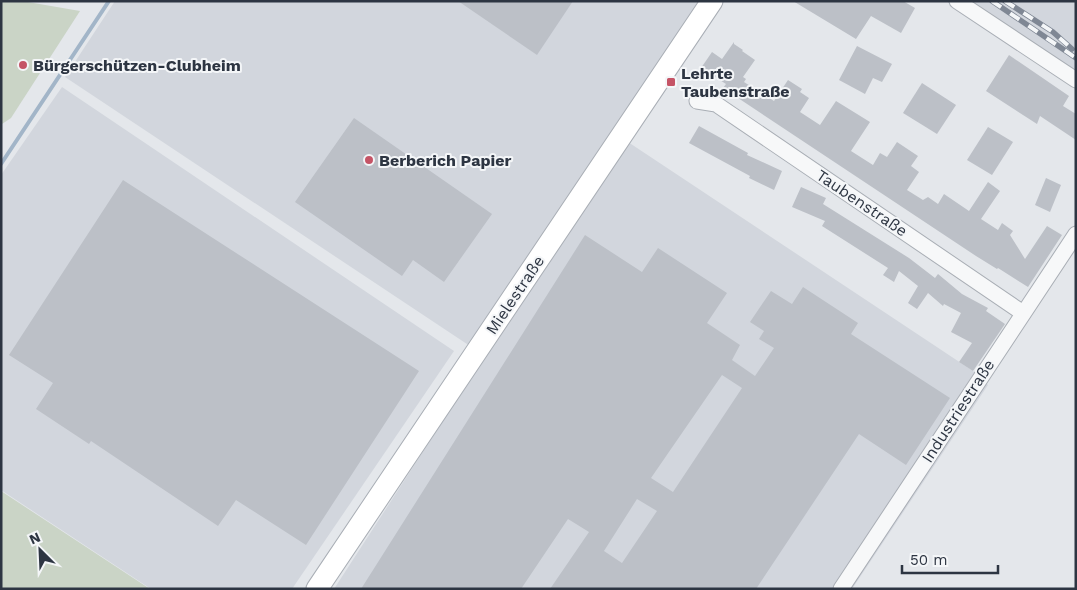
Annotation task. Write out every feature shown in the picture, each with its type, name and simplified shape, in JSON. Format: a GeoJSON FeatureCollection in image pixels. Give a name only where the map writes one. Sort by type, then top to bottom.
{"type":"FeatureCollection","features":[{"type":"Feature","properties":{"kind":"street","name":"Mielestraße"},"geometry":{"type":"LineString","coordinates":[[317,589],[712,1]]}},
{"type":"Feature","properties":{"kind":"street"},"geometry":{"type":"LineString","coordinates":[[957,1],[1076,80]]}},
{"type":"Feature","properties":{"kind":"street","name":"Taubenstraße"},"geometry":{"type":"LineString","coordinates":[[697,101],[716,104],[1023,313]]}},
{"type":"Feature","properties":{"kind":"street","name":"Industriestraße"},"geometry":{"type":"LineString","coordinates":[[841,589],[1076,234]]}},
{"type":"Feature","properties":{"kind":"shaded area"},"geometry":{"type":"Polygon","coordinates":[[[115,1],[719,1],[625,140],[973,371],[988,385],[852,589],[334,589],[485,356],[65,77],[115,1]]]}},
{"type":"Feature","properties":{"kind":"shaded area"},"geometry":{"type":"Polygon","coordinates":[[[965,1],[1076,1],[1076,78],[965,1]]]}},
{"type":"Feature","properties":{"kind":"shaded area"},"geometry":{"type":"Polygon","coordinates":[[[62,87],[454,351],[292,589],[151,589],[1,490],[1,175],[62,87]]]}},
{"type":"Feature","properties":{"kind":"green space","name":"Bürgerschützen-Clubheim"},"geometry":{"type":"Polygon","coordinates":[[[1,1],[22,1],[80,11],[11,118],[2,124],[1,1]]]}},
{"type":"Feature","properties":{"kind":"green space"},"geometry":{"type":"Polygon","coordinates":[[[1,491],[150,589],[1,589],[1,491]]]}},
{"type":"Feature","properties":{"kind":"building"},"geometry":{"type":"Polygon","coordinates":[[[458,1],[573,1],[537,55],[458,1]]]}},
{"type":"Feature","properties":{"kind":"building"},"geometry":{"type":"Polygon","coordinates":[[[793,1],[903,1],[915,8],[901,33],[871,16],[856,39],[793,1]]]}},
{"type":"Feature","properties":{"kind":"building"},"geometry":{"type":"Polygon","coordinates":[[[734,42],[742,51],[755,60],[743,77],[746,79],[744,82],[774,101],[788,80],[802,89],[800,92],[809,98],[800,112],[820,125],[836,101],[870,122],[851,151],[873,165],[880,153],[887,157],[897,142],[918,156],[911,166],[919,172],[907,190],[923,200],[928,197],[938,204],[944,194],[969,211],[988,182],[1000,191],[981,219],[998,230],[1002,223],[1013,231],[1010,235],[1025,259],[1047,226],[1062,235],[1028,287],[976,256],[723,88],[726,84],[701,68],[712,52],[722,59],[734,42]]]}},
{"type":"Feature","properties":{"kind":"building"},"geometry":{"type":"Polygon","coordinates":[[[857,46],[892,64],[882,82],[873,78],[865,94],[839,80],[857,46]]]}},
{"type":"Feature","properties":{"kind":"building"},"geometry":{"type":"Polygon","coordinates":[[[1009,55],[1069,96],[1063,106],[1076,114],[1076,140],[1040,116],[1037,124],[986,91],[1009,55]]]}},
{"type":"Feature","properties":{"kind":"building"},"geometry":{"type":"Polygon","coordinates":[[[922,83],[956,105],[937,134],[903,113],[922,83]]]}},
{"type":"Feature","properties":{"kind":"building","name":"Berberich Papier"},"geometry":{"type":"Polygon","coordinates":[[[354,118],[492,214],[444,282],[413,260],[402,276],[295,202],[354,118]]]}},
{"type":"Feature","properties":{"kind":"building"},"geometry":{"type":"Polygon","coordinates":[[[699,126],[748,153],[747,155],[782,171],[774,190],[749,178],[750,176],[689,143],[699,126]]]}},
{"type":"Feature","properties":{"kind":"building"},"geometry":{"type":"Polygon","coordinates":[[[988,127],[1013,142],[992,175],[967,160],[988,127]]]}},
{"type":"Feature","properties":{"kind":"building"},"geometry":{"type":"Polygon","coordinates":[[[1046,178],[1061,185],[1050,212],[1035,205],[1046,178]]]}},
{"type":"Feature","properties":{"kind":"building"},"geometry":{"type":"Polygon","coordinates":[[[123,180],[419,371],[306,545],[236,500],[218,526],[91,441],[89,444],[36,409],[53,383],[9,355],[123,180]]]}},
{"type":"Feature","properties":{"kind":"building"},"geometry":{"type":"Polygon","coordinates":[[[801,187],[826,198],[823,204],[909,258],[935,278],[938,274],[962,294],[988,308],[986,311],[1005,324],[973,371],[959,362],[972,343],[951,332],[961,313],[944,304],[943,306],[928,293],[917,309],[908,303],[918,286],[899,271],[894,282],[883,275],[888,268],[822,226],[825,221],[792,207],[801,187]]]}},
{"type":"Feature","properties":{"kind":"building"},"geometry":{"type":"Polygon","coordinates":[[[585,235],[642,272],[658,248],[727,293],[707,323],[740,345],[732,360],[755,376],[774,348],[759,339],[764,331],[750,322],[771,291],[792,304],[803,287],[858,323],[851,334],[950,398],[906,465],[859,434],[756,589],[550,589],[589,532],[568,519],[521,589],[361,589],[585,235]],[[722,375],[651,478],[673,492],[742,388],[722,375]],[[637,499],[604,551],[622,563],[657,511],[637,499]]]}},
{"type":"Feature","properties":{"kind":"waterway"},"geometry":{"type":"LineString","coordinates":[[1,164],[109,1]]}},
{"type":"Feature","properties":{"kind":"railway"},"geometry":{"type":"LineString","coordinates":[[992,1],[1076,58]]}},
{"type":"Feature","properties":{"kind":"railway"},"geometry":{"type":"LineString","coordinates":[[1005,1],[1053,32],[1072,49]]}},
{"type":"Feature","properties":{"kind":"place","name":"Bürgerschützen-Clubheim"},"geometry":{"type":"Point","coordinates":[23,65]}},
{"type":"Feature","properties":{"kind":"place","name":"Lehrte Taubenstraße"},"geometry":{"type":"Point","coordinates":[671,82]}},
{"type":"Feature","properties":{"kind":"place","name":"Berberich Papier"},"geometry":{"type":"Point","coordinates":[369,160]}}]}
